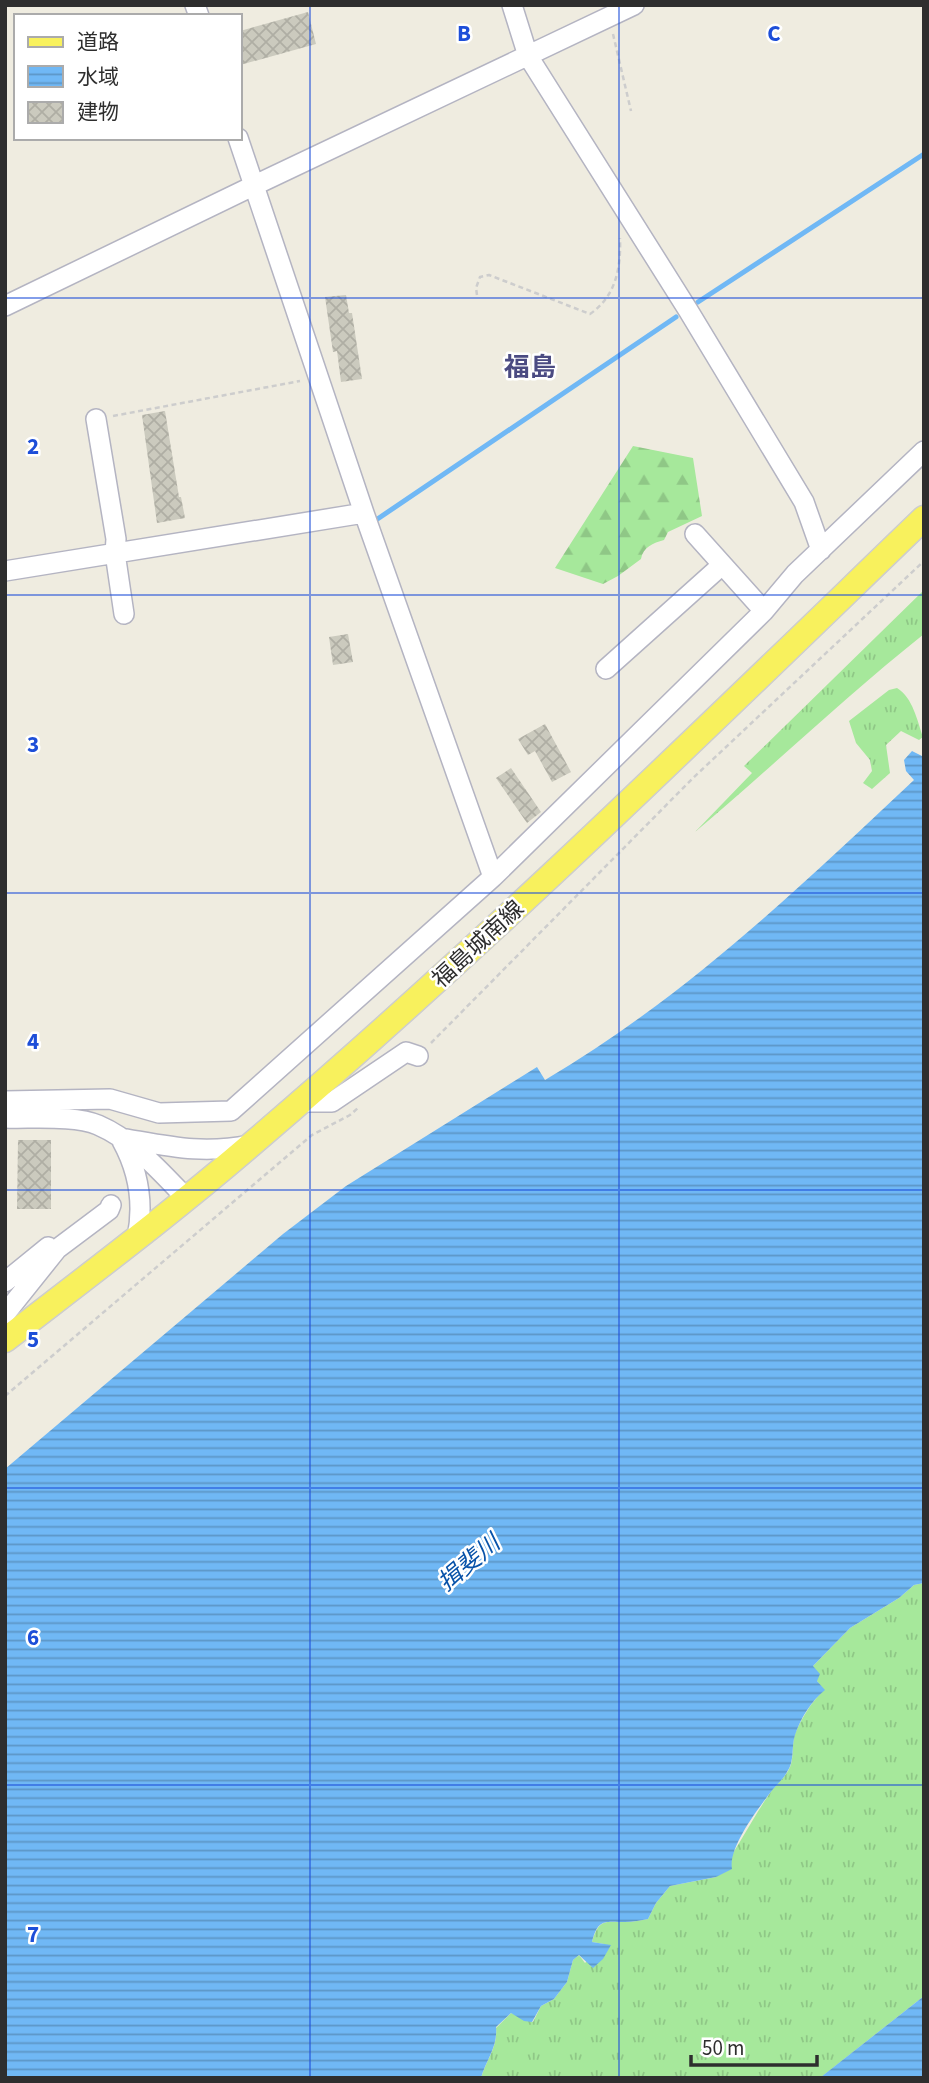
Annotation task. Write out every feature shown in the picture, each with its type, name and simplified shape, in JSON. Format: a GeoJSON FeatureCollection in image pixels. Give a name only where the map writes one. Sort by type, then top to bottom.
{"type":"FeatureCollection","features":[{"type":"Feature","properties":{"kind":"main road","name":"福島城南線"},"geometry":{"type":"LineString","coordinates":[[5,1340],[251,1145],[463,958],[662,771],[924,518]]}},
{"type":"Feature","properties":{"kind":"street"},"geometry":{"type":"LineString","coordinates":[[512,5],[528,56],[804,502],[821,550]]}},
{"type":"Feature","properties":{"kind":"street"},"geometry":{"type":"LineString","coordinates":[[5,306],[634,5]]}},
{"type":"Feature","properties":{"kind":"street"},"geometry":{"type":"LineString","coordinates":[[239,140],[364,513],[493,877]]}},
{"type":"Feature","properties":{"kind":"street"},"geometry":{"type":"LineString","coordinates":[[96,419],[116,539],[115,553],[124,614]]}},
{"type":"Feature","properties":{"kind":"street"},"geometry":{"type":"LineString","coordinates":[[5,1101],[110,1099],[159,1113],[231,1111],[493,877],[764,611],[795,575],[924,451]]}},
{"type":"Feature","properties":{"kind":"street"},"geometry":{"type":"LineString","coordinates":[[5,571],[364,513]]}},
{"type":"Feature","properties":{"kind":"street"},"geometry":{"type":"LineString","coordinates":[[695,534],[764,611]]}},
{"type":"Feature","properties":{"kind":"street"},"geometry":{"type":"LineString","coordinates":[[606,669],[722,565]]}},
{"type":"Feature","properties":{"kind":"street"},"geometry":{"type":"LineString","coordinates":[[300,1102],[332,1102],[406,1052],[418,1056]]}},
{"type":"Feature","properties":{"kind":"street"},"geometry":{"type":"LineString","coordinates":[[5,1118],[61,1119],[96,1124],[146,1156],[186,1198]]}},
{"type":"Feature","properties":{"kind":"street"},"geometry":{"type":"LineString","coordinates":[[120,1138],[194,1150],[220,1151],[251,1145]]}},
{"type":"Feature","properties":{"kind":"street"},"geometry":{"type":"LineString","coordinates":[[120,1138],[138,1182],[142,1213],[137,1238]]}},
{"type":"Feature","properties":{"kind":"street"},"geometry":{"type":"LineString","coordinates":[[5,1314],[57,1249],[109,1210],[111,1205]]}},
{"type":"Feature","properties":{"kind":"street"},"geometry":{"type":"LineString","coordinates":[[5,1282],[51,1243],[57,1249]]}},
{"type":"Feature","properties":{"kind":"path"},"geometry":{"type":"LineString","coordinates":[[610,17],[631,111]]}},
{"type":"Feature","properties":{"kind":"path"},"geometry":{"type":"LineString","coordinates":[[477,295],[476,288],[480,278],[489,275],[590,314],[599,308],[611,293],[619,273],[620,228],[628,217]]}},
{"type":"Feature","properties":{"kind":"path"},"geometry":{"type":"LineString","coordinates":[[96,419],[320,378]]}},
{"type":"Feature","properties":{"kind":"path"},"geometry":{"type":"LineString","coordinates":[[418,1056],[693,778],[924,561]]}},
{"type":"Feature","properties":{"kind":"path"},"geometry":{"type":"LineString","coordinates":[[5,1396],[312,1135],[360,1107]]}},
{"type":"Feature","properties":{"kind":"green space"},"geometry":{"type":"Polygon","coordinates":[[[633,446],[693,458],[702,516],[668,532],[664,540],[646,549],[641,559],[603,584],[555,568],[633,446]]]}},
{"type":"Feature","properties":{"kind":"green space"},"geometry":{"type":"Polygon","coordinates":[[[924,590],[924,634],[695,832],[752,773],[744,766],[924,590]]]}},
{"type":"Feature","properties":{"kind":"green space"},"geometry":{"type":"Polygon","coordinates":[[[897,688],[911,703],[923,737],[919,740],[901,731],[886,745],[890,773],[872,789],[863,783],[872,771],[870,760],[856,743],[849,721],[889,690],[897,688]]]}},
{"type":"Feature","properties":{"kind":"green space"},"geometry":{"type":"Polygon","coordinates":[[[924,1583],[924,1996],[820,2078],[481,2078],[493,2047],[496,2028],[511,2013],[533,2022],[541,2006],[554,1999],[567,1982],[573,1960],[579,1955],[585,1963],[604,1944],[592,1942],[600,1925],[648,1919],[656,1903],[670,1886],[716,1877],[790,1767],[797,1728],[824,1690],[817,1681],[813,1666],[850,1628],[899,1598],[914,1585],[924,1583]]]}},
{"type":"Feature","properties":{"kind":"water","name":"揖斐川"},"geometry":{"type":"Polygon","coordinates":[[[912,751],[924,757],[924,1583],[914,1585],[899,1598],[850,1628],[813,1666],[820,1674],[817,1681],[825,1690],[811,1704],[800,1723],[789,1768],[739,1840],[734,1851],[732,1869],[716,1877],[670,1886],[656,1903],[648,1919],[607,1922],[600,1925],[592,1942],[611,1945],[603,1959],[593,1968],[579,1955],[573,1960],[567,1982],[554,1999],[541,2006],[532,2022],[524,2021],[511,2013],[496,2027],[493,2047],[481,2078],[5,2078],[5,1469],[283,1234],[346,1186],[537,1067],[545,1080],[645,1014],[692,978],[827,862],[914,780],[906,771],[904,760],[912,751]]]}},
{"type":"Feature","properties":{"kind":"water"},"geometry":{"type":"Polygon","coordinates":[[[924,1996],[924,2078],[820,2078],[821,2077],[924,1996]]]}},
{"type":"Feature","properties":{"kind":"building"},"geometry":{"type":"Polygon","coordinates":[[[308,12],[316,44],[242,64],[242,30],[308,12]]]}},
{"type":"Feature","properties":{"kind":"building"},"geometry":{"type":"Polygon","coordinates":[[[346,295],[349,313],[352,313],[362,379],[341,382],[337,351],[333,352],[325,297],[346,295]]]}},
{"type":"Feature","properties":{"kind":"building"},"geometry":{"type":"Polygon","coordinates":[[[165,411],[185,518],[157,523],[142,415],[165,411]]]}},
{"type":"Feature","properties":{"kind":"building"},"geometry":{"type":"Polygon","coordinates":[[[348,634],[353,662],[333,665],[329,637],[348,634]]]}},
{"type":"Feature","properties":{"kind":"building"},"geometry":{"type":"Polygon","coordinates":[[[545,724],[571,772],[552,782],[535,751],[528,755],[518,739],[545,724]]]}},
{"type":"Feature","properties":{"kind":"building"},"geometry":{"type":"Polygon","coordinates":[[[511,768],[541,812],[527,823],[496,778],[511,768]]]}},
{"type":"Feature","properties":{"kind":"building"},"geometry":{"type":"Polygon","coordinates":[[[18,1140],[51,1140],[51,1209],[17,1209],[18,1140]]]}},
{"type":"Feature","properties":{"kind":"waterway"},"geometry":{"type":"LineString","coordinates":[[698,302],[924,154]]}},
{"type":"Feature","properties":{"kind":"waterway"},"geometry":{"type":"LineString","coordinates":[[376,520],[676,317]]}},
{"type":"Feature","properties":{"kind":"district","name":"福島"},"geometry":{"type":"Point","coordinates":[530,367]}}]}
